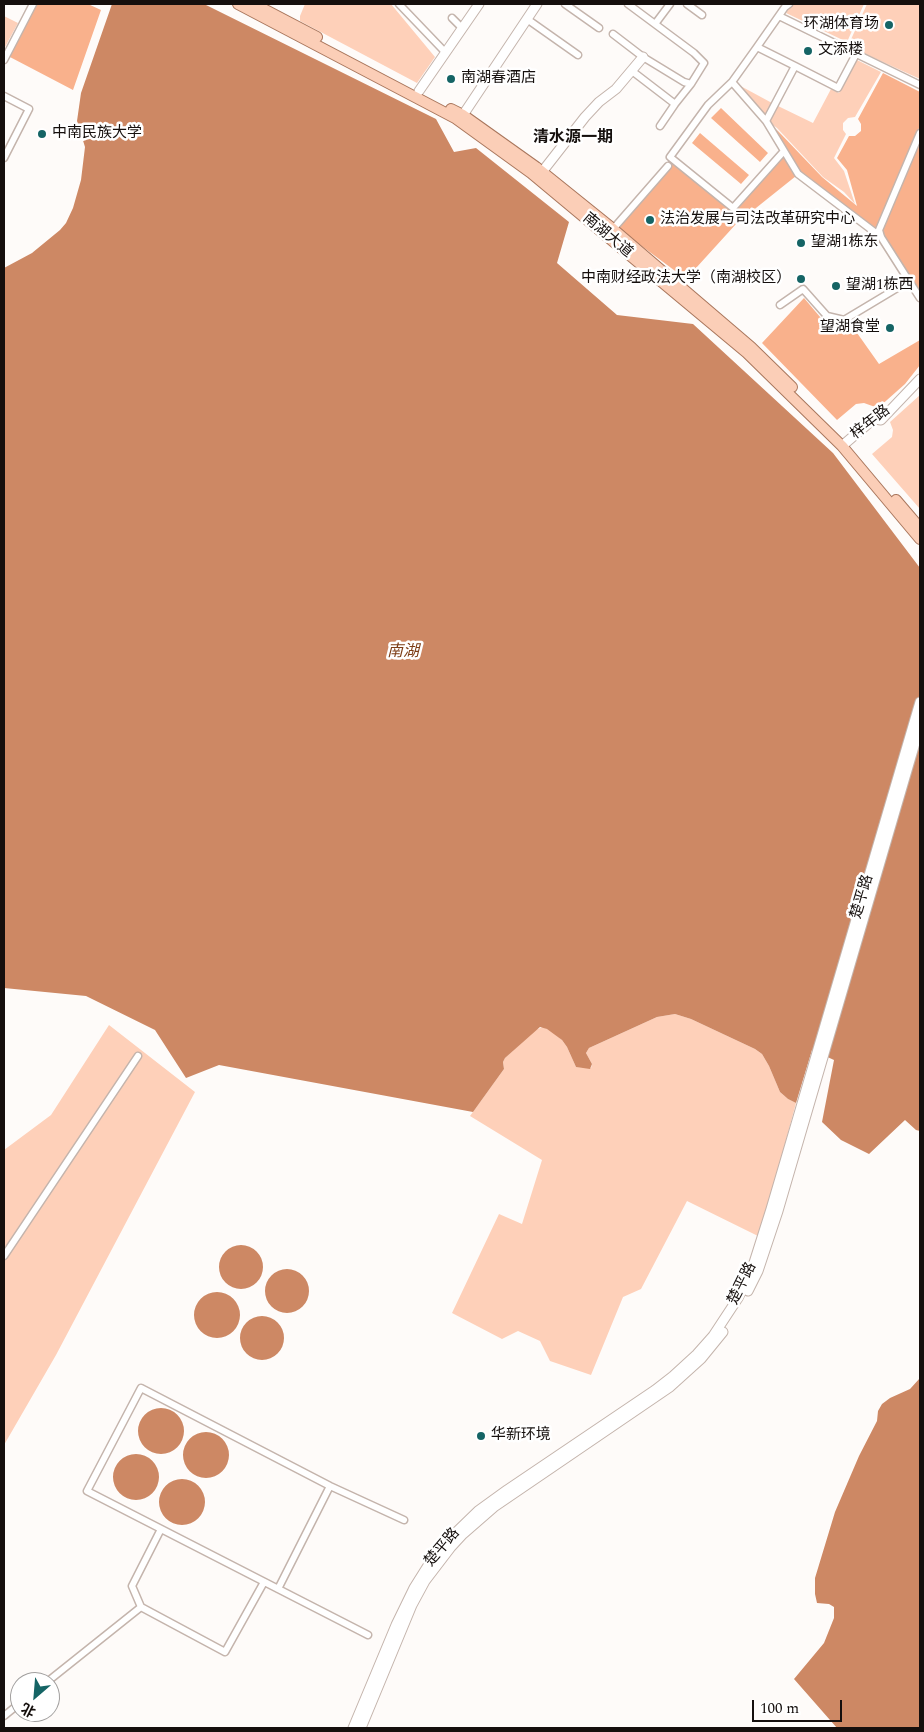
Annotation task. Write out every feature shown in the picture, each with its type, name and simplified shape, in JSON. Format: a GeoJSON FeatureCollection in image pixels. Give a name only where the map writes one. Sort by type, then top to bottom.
{"type":"FeatureCollection","features":[{"type":"Feature","properties":{"kind":"main road","name":"南湖大道"},"geometry":{"type":"LineString","coordinates":[[238,4],[455,118],[531,173],[747,353],[844,444],[920,528]]}},
{"type":"Feature","properties":{"kind":"main road","name":"南湖大道"},"geometry":{"type":"LineString","coordinates":[[254,4],[463,115],[542,172],[613,229],[751,347],[812,406],[920,539]]}},
{"type":"Feature","properties":{"kind":"main road"},"geometry":{"type":"LineString","coordinates":[[419,91],[479,4]]}},
{"type":"Feature","properties":{"kind":"main road"},"geometry":{"type":"LineString","coordinates":[[463,115],[537,4]]}},
{"type":"Feature","properties":{"kind":"main road"},"geometry":{"type":"LineString","coordinates":[[542,172],[598,102],[616,89],[644,57]]}},
{"type":"Feature","properties":{"kind":"main road","name":"梓年路"},"geometry":{"type":"LineString","coordinates":[[844,444],[870,422],[875,419],[881,420],[920,379]]}},
{"type":"Feature","properties":{"kind":"main road","name":"楚平路"},"geometry":{"type":"LineString","coordinates":[[361,1728],[419,1592],[451,1547],[463,1534],[494,1508],[670,1387],[701,1359],[718,1339],[743,1301],[758,1271],[920,702]]}},
{"type":"Feature","properties":{"kind":"main road","name":"楚平路"},"geometry":{"type":"LineString","coordinates":[[353,1728],[396,1625],[414,1588],[436,1553],[478,1511],[666,1382],[697,1354],[721,1325],[738,1298],[752,1268],[786,1168],[920,726]]}},
{"type":"Feature","properties":{"kind":"street"},"geometry":{"type":"LineString","coordinates":[[4,60],[33,4]]}},
{"type":"Feature","properties":{"kind":"street"},"geometry":{"type":"LineString","coordinates":[[399,4],[445,52]]}},
{"type":"Feature","properties":{"kind":"street"},"geometry":{"type":"LineString","coordinates":[[565,4],[599,28]]}},
{"type":"Feature","properties":{"kind":"street"},"geometry":{"type":"LineString","coordinates":[[628,4],[694,53],[704,63],[660,126]]}},
{"type":"Feature","properties":{"kind":"street"},"geometry":{"type":"LineString","coordinates":[[656,24],[670,4]]}},
{"type":"Feature","properties":{"kind":"street"},"geometry":{"type":"LineString","coordinates":[[687,4],[702,15]]}},
{"type":"Feature","properties":{"kind":"street"},"geometry":{"type":"LineString","coordinates":[[784,151],[733,208],[670,157],[708,105],[732,82],[789,4]]}},
{"type":"Feature","properties":{"kind":"street"},"geometry":{"type":"LineString","coordinates":[[779,16],[920,84]]}},
{"type":"Feature","properties":{"kind":"street"},"geometry":{"type":"LineString","coordinates":[[452,18],[462,28]]}},
{"type":"Feature","properties":{"kind":"street"},"geometry":{"type":"LineString","coordinates":[[527,19],[578,55]]}},
{"type":"Feature","properties":{"kind":"street"},"geometry":{"type":"LineString","coordinates":[[613,34],[644,57],[684,82],[691,84]]}},
{"type":"Feature","properties":{"kind":"street"},"geometry":{"type":"LineString","coordinates":[[757,47],[838,88],[856,54]]}},
{"type":"Feature","properties":{"kind":"street"},"geometry":{"type":"LineString","coordinates":[[766,121],[795,66]]}},
{"type":"Feature","properties":{"kind":"street"},"geometry":{"type":"LineString","coordinates":[[632,71],[675,104]]}},
{"type":"Feature","properties":{"kind":"street"},"geometry":{"type":"LineString","coordinates":[[732,82],[766,121],[798,174],[881,238]]}},
{"type":"Feature","properties":{"kind":"street"},"geometry":{"type":"LineString","coordinates":[[4,96],[29,109],[4,158]]}},
{"type":"Feature","properties":{"kind":"street"},"geometry":{"type":"LineString","coordinates":[[920,133],[879,230],[881,238],[920,298]]}},
{"type":"Feature","properties":{"kind":"street"},"geometry":{"type":"LineString","coordinates":[[613,229],[668,166]]}},
{"type":"Feature","properties":{"kind":"street"},"geometry":{"type":"LineString","coordinates":[[780,305],[803,289],[827,316],[844,320],[909,281]]}},
{"type":"Feature","properties":{"kind":"street"},"geometry":{"type":"LineString","coordinates":[[4,1256],[138,1056]]}},
{"type":"Feature","properties":{"kind":"street"},"geometry":{"type":"LineString","coordinates":[[368,1636],[87,1491],[141,1388],[330,1486],[404,1520]]}},
{"type":"Feature","properties":{"kind":"street"},"geometry":{"type":"LineString","coordinates":[[278,1589],[330,1486]]}},
{"type":"Feature","properties":{"kind":"street"},"geometry":{"type":"LineString","coordinates":[[161,1529],[132,1586],[141,1607],[225,1652],[264,1582]]}},
{"type":"Feature","properties":{"kind":"street"},"geometry":{"type":"LineString","coordinates":[[60,1672],[141,1607]]}},
{"type":"Feature","properties":{"kind":"shaded area"},"geometry":{"type":"Polygon","coordinates":[[[36,4],[88,4],[101,10],[73,90],[8,56],[36,4]]]}},
{"type":"Feature","properties":{"kind":"shaded area"},"geometry":{"type":"Polygon","coordinates":[[[305,4],[391,4],[435,57],[417,83],[300,21],[305,4]]]}},
{"type":"Feature","properties":{"kind":"shaded area"},"geometry":{"type":"Polygon","coordinates":[[[792,4],[864,4],[847,42],[786,13],[792,4]]]}},
{"type":"Feature","properties":{"kind":"shaded area","name":"环湖体育场"},"geometry":{"type":"Polygon","coordinates":[[[867,4],[920,4],[920,79],[848,46],[867,4]]]}},
{"type":"Feature","properties":{"kind":"shaded area"},"geometry":{"type":"Polygon","coordinates":[[[4,16],[18,23],[4,49],[4,16]]]}},
{"type":"Feature","properties":{"kind":"shaded area"},"geometry":{"type":"Polygon","coordinates":[[[857,60],[881,72],[855,117],[848,118],[843,123],[843,130],[846,134],[834,158],[844,171],[855,204],[844,192],[823,177],[777,128],[769,122],[778,106],[813,123],[831,89],[839,93],[857,60]]]}},
{"type":"Feature","properties":{"kind":"shaded area"},"geometry":{"type":"Polygon","coordinates":[[[883,73],[920,92],[920,126],[876,229],[800,172],[769,123],[822,177],[857,206],[847,170],[837,158],[849,136],[855,136],[861,131],[861,124],[858,119],[883,73]]]}},
{"type":"Feature","properties":{"kind":"shaded area"},"geometry":{"type":"Polygon","coordinates":[[[735,83],[772,103],[765,117],[735,83]]]}},
{"type":"Feature","properties":{"kind":"shaded area"},"geometry":{"type":"Polygon","coordinates":[[[721,108],[768,153],[760,162],[711,118],[721,108]]]}},
{"type":"Feature","properties":{"kind":"shaded area"},"geometry":{"type":"Polygon","coordinates":[[[700,133],[749,175],[741,184],[692,143],[700,133]]]}},
{"type":"Feature","properties":{"kind":"shaded area"},"geometry":{"type":"Polygon","coordinates":[[[920,143],[920,291],[882,229],[920,143]]]}},
{"type":"Feature","properties":{"kind":"shaded area"},"geometry":{"type":"Polygon","coordinates":[[[784,157],[796,176],[736,224],[686,279],[616,227],[669,161],[734,212],[784,157]]]}},
{"type":"Feature","properties":{"kind":"shaded area"},"geometry":{"type":"Polygon","coordinates":[[[804,298],[826,324],[841,328],[850,323],[879,364],[920,340],[920,365],[905,384],[878,408],[864,403],[856,404],[837,420],[762,343],[804,298]]]}},
{"type":"Feature","properties":{"kind":"shaded area"},"geometry":{"type":"Polygon","coordinates":[[[920,395],[920,509],[872,454],[892,437],[893,430],[890,422],[920,395]]]}},
{"type":"Feature","properties":{"kind":"shaded area"},"geometry":{"type":"Polygon","coordinates":[[[675,1014],[691,1019],[762,1054],[780,1092],[796,1103],[760,1237],[687,1201],[641,1289],[623,1297],[591,1375],[550,1361],[540,1341],[518,1331],[502,1339],[452,1313],[499,1214],[522,1224],[542,1160],[470,1116],[504,1069],[503,1062],[505,1058],[535,1030],[543,1027],[552,1031],[562,1040],[576,1067],[591,1068],[592,1064],[586,1053],[589,1048],[657,1017],[675,1014]]]}},
{"type":"Feature","properties":{"kind":"shaded area"},"geometry":{"type":"Polygon","coordinates":[[[109,1025],[195,1092],[56,1355],[4,1445],[4,1150],[51,1115],[109,1025]]]}},
{"type":"Feature","properties":{"kind":"water","name":"南湖"},"geometry":{"type":"Polygon","coordinates":[[[112,4],[204,4],[436,119],[454,152],[476,148],[569,222],[557,263],[617,315],[693,324],[833,453],[920,568],[920,1131],[916,1130],[905,1120],[869,1154],[841,1140],[822,1122],[834,1060],[812,1050],[796,1103],[780,1092],[762,1054],[691,1019],[675,1014],[657,1017],[589,1048],[586,1053],[592,1064],[590,1069],[576,1067],[562,1040],[547,1029],[540,1027],[505,1058],[503,1062],[504,1069],[473,1112],[219,1065],[186,1078],[155,1030],[86,996],[4,988],[4,268],[32,253],[60,230],[66,223],[73,208],[81,180],[85,147],[77,121],[81,93],[112,4]]]}},
{"type":"Feature","properties":{"kind":"water"},"geometry":{"type":"Polygon","coordinates":[[[245,1245],[257,1251],[262,1258],[262,1276],[257,1283],[250,1288],[237,1289],[229,1286],[222,1279],[219,1263],[222,1255],[229,1248],[245,1245]]]}},
{"type":"Feature","properties":{"kind":"water"},"geometry":{"type":"Polygon","coordinates":[[[291,1269],[303,1275],[308,1282],[308,1300],[303,1307],[296,1312],[283,1313],[275,1310],[268,1303],[265,1287],[268,1279],[275,1272],[291,1269]]]}},
{"type":"Feature","properties":{"kind":"water"},"geometry":{"type":"Polygon","coordinates":[[[217,1292],[230,1296],[236,1302],[240,1315],[236,1328],[230,1334],[217,1338],[204,1334],[198,1328],[194,1315],[198,1302],[204,1296],[217,1292]]]}},
{"type":"Feature","properties":{"kind":"water"},"geometry":{"type":"Polygon","coordinates":[[[258,1316],[266,1316],[278,1322],[284,1338],[278,1354],[266,1360],[258,1360],[246,1354],[240,1342],[240,1334],[246,1322],[258,1316]]]}},
{"type":"Feature","properties":{"kind":"water"},"geometry":{"type":"Polygon","coordinates":[[[920,1378],[920,1728],[837,1728],[794,1679],[824,1643],[834,1618],[834,1607],[829,1604],[817,1603],[815,1578],[835,1512],[859,1456],[877,1421],[878,1411],[882,1404],[890,1398],[910,1389],[920,1378]]]}},
{"type":"Feature","properties":{"kind":"water"},"geometry":{"type":"Polygon","coordinates":[[[161,1408],[174,1412],[180,1418],[184,1431],[180,1444],[174,1450],[161,1454],[148,1450],[142,1444],[138,1431],[142,1418],[148,1412],[161,1408]]]}},
{"type":"Feature","properties":{"kind":"water"},"geometry":{"type":"Polygon","coordinates":[[[201,1432],[211,1432],[223,1438],[228,1446],[228,1464],[223,1472],[215,1477],[201,1478],[193,1475],[186,1468],[183,1460],[183,1450],[186,1442],[193,1435],[201,1432]]]}},
{"type":"Feature","properties":{"kind":"water"},"geometry":{"type":"Polygon","coordinates":[[[131,1454],[141,1454],[155,1464],[159,1477],[155,1490],[149,1496],[141,1500],[131,1500],[117,1490],[113,1482],[113,1472],[123,1458],[131,1454]]]}},
{"type":"Feature","properties":{"kind":"water"},"geometry":{"type":"Polygon","coordinates":[[[177,1479],[187,1479],[199,1485],[204,1493],[204,1511],[199,1519],[191,1524],[177,1525],[169,1522],[162,1515],[159,1507],[159,1497],[162,1489],[169,1482],[177,1479]]]}},
{"type":"Feature","properties":{"kind":"place","name":"环湖体育场"},"geometry":{"type":"Point","coordinates":[889,25]}},
{"type":"Feature","properties":{"kind":"place","name":"文添楼"},"geometry":{"type":"Point","coordinates":[808,51]}},
{"type":"Feature","properties":{"kind":"place","name":"南湖春酒店"},"geometry":{"type":"Point","coordinates":[451,79]}},
{"type":"Feature","properties":{"kind":"place","name":"中南民族大学"},"geometry":{"type":"Point","coordinates":[42,134]}},
{"type":"Feature","properties":{"kind":"place","name":"法治发展与司法改革研究中心"},"geometry":{"type":"Point","coordinates":[650,220]}},
{"type":"Feature","properties":{"kind":"place","name":"望湖1栋东"},"geometry":{"type":"Point","coordinates":[801,243]}},
{"type":"Feature","properties":{"kind":"place","name":"中南财经政法大学（南湖校区）"},"geometry":{"type":"Point","coordinates":[801,279]}},
{"type":"Feature","properties":{"kind":"place","name":"望湖1栋西"},"geometry":{"type":"Point","coordinates":[836,286]}},
{"type":"Feature","properties":{"kind":"place","name":"望湖食堂"},"geometry":{"type":"Point","coordinates":[890,328]}},
{"type":"Feature","properties":{"kind":"place","name":"华新环境"},"geometry":{"type":"Point","coordinates":[481,1436]}},
{"type":"Feature","properties":{"kind":"district","name":"清水源一期"},"geometry":{"type":"Point","coordinates":[573,139]}}]}
